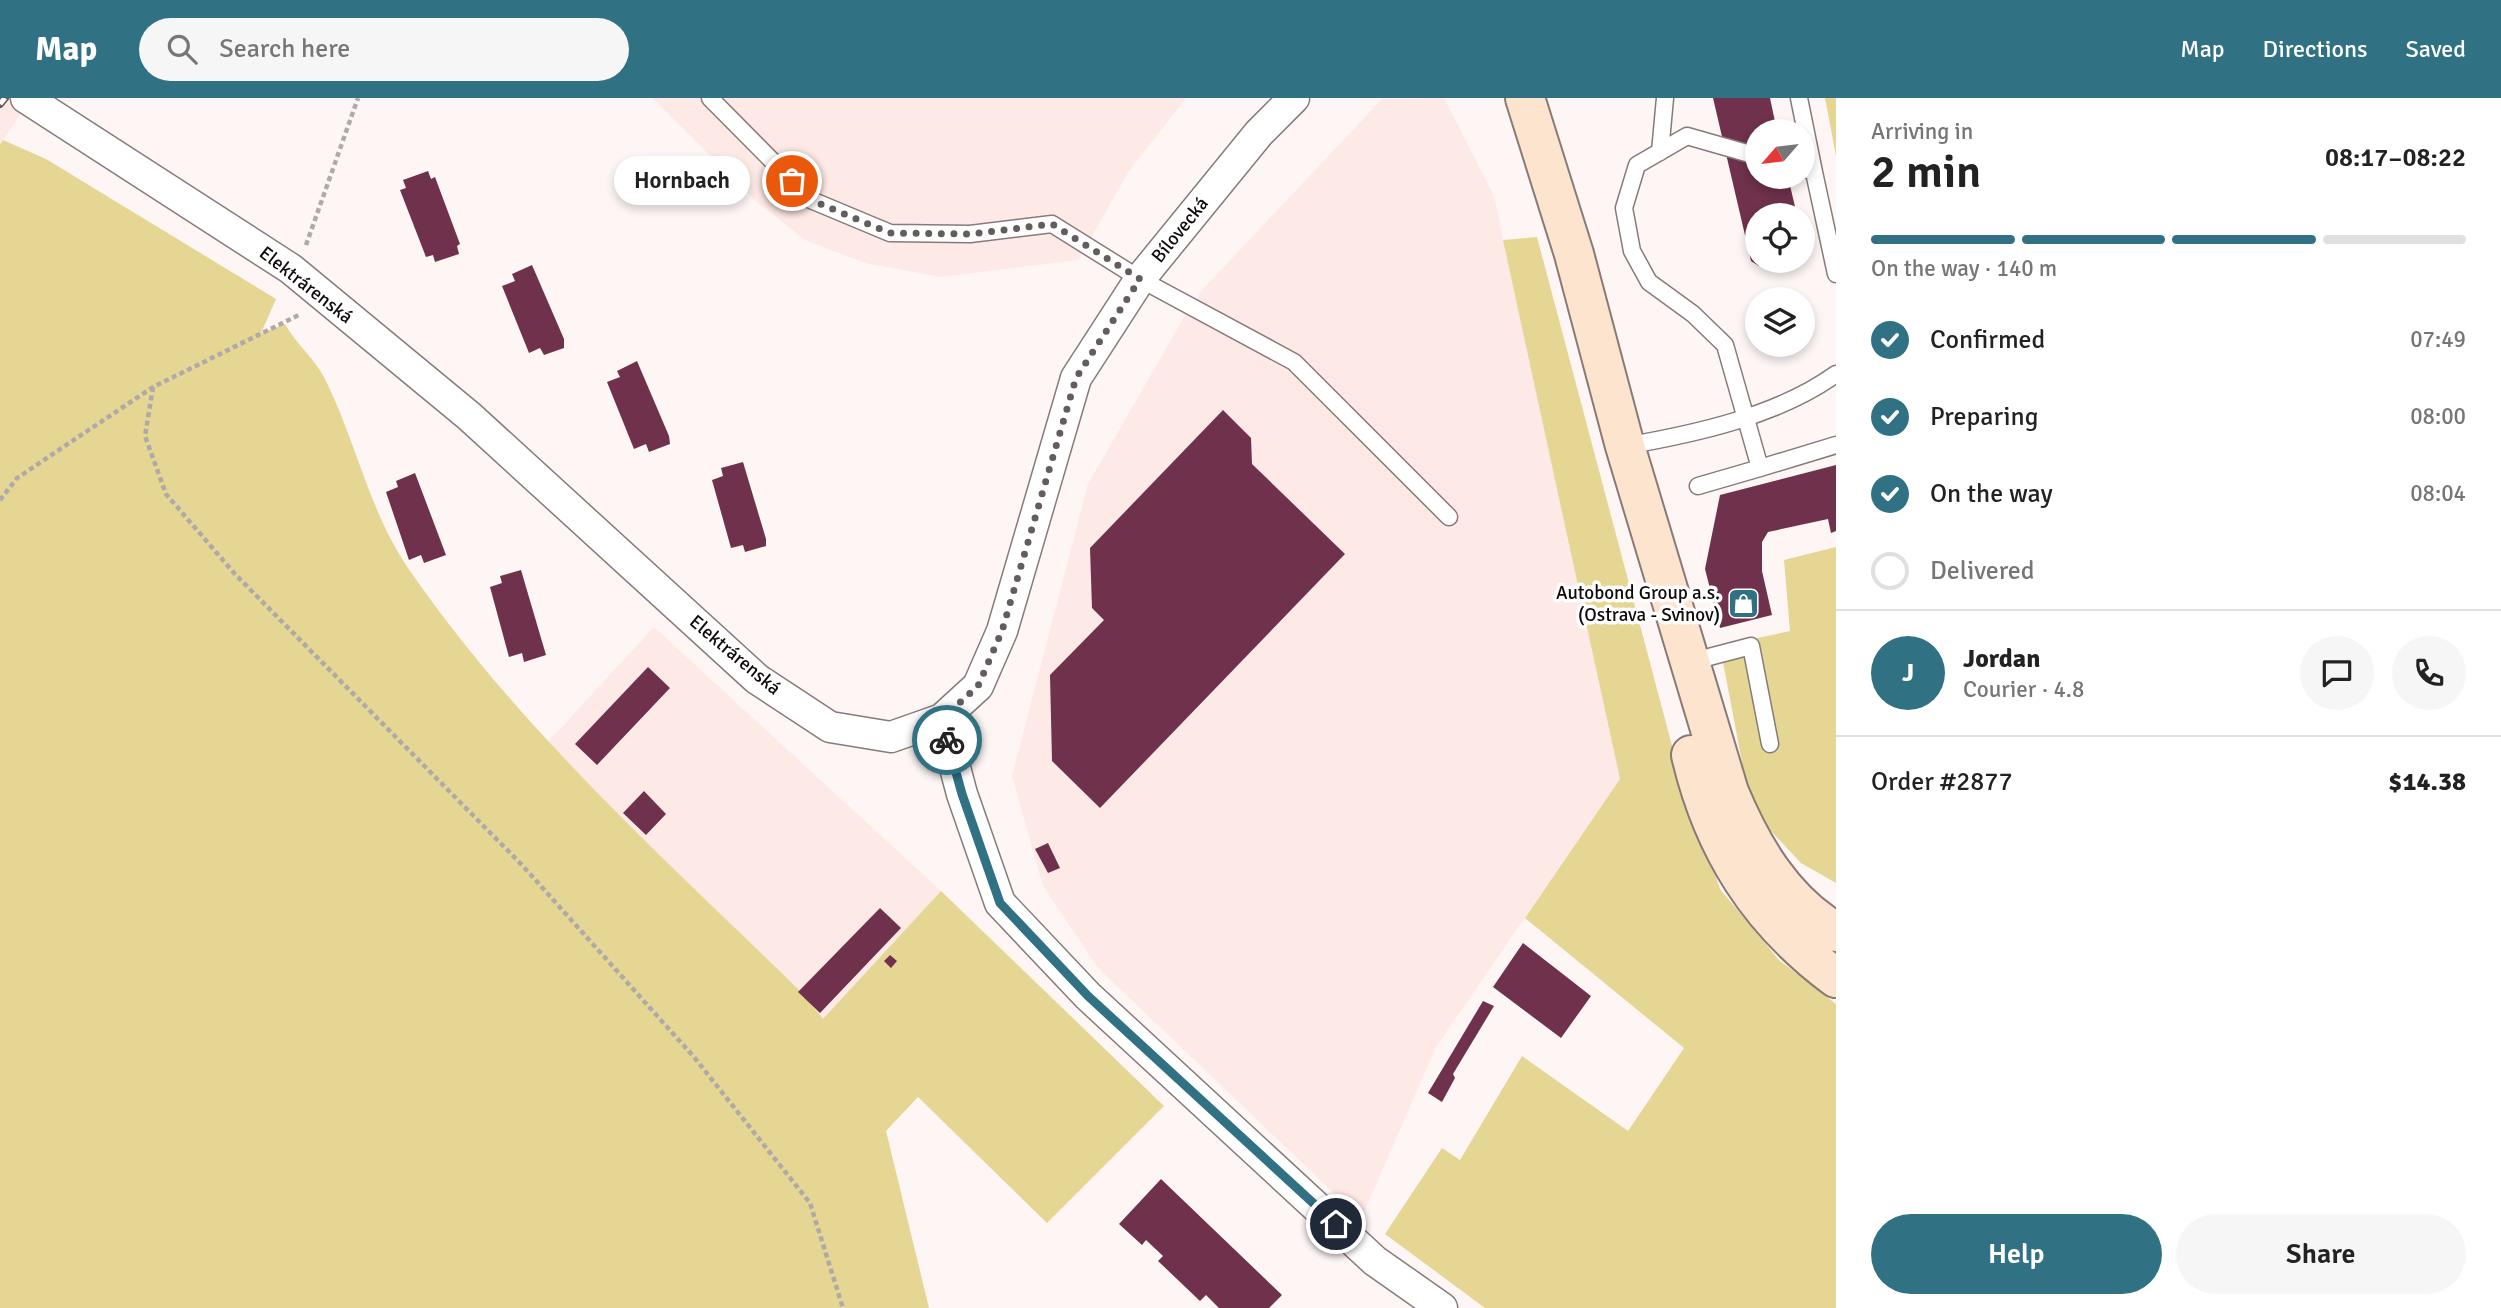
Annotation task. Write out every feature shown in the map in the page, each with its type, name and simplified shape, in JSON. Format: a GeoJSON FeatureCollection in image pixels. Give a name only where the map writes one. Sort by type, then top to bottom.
{"type":"FeatureCollection","features":[{"type":"Feature","properties":{"kind":"main road"},"geometry":{"type":"LineString","coordinates":[[1525,98],[1574,254],[1625,446],[1722,770],[1751,840],[1797,903],[1836,932]]}},
{"type":"Feature","properties":{"kind":"main road"},"geometry":{"type":"LineString","coordinates":[[1667,590],[1689,745],[1709,816],[1737,871],[1765,913],[1790,941],[1836,978]]}},
{"type":"Feature","properties":{"kind":"street","name":"Elektrárenská"},"geometry":{"type":"LineString","coordinates":[[26,98],[291,269],[469,416],[757,679],[830,727],[891,737],[942,719]]}},
{"type":"Feature","properties":{"kind":"street","name":"Bílovecká"},"geometry":{"type":"LineString","coordinates":[[942,719],[978,686],[1002,631],[1076,378],[1140,279],[1259,133],[1294,98]]}},
{"type":"Feature","properties":{"kind":"street"},"geometry":{"type":"LineString","coordinates":[[942,719],[962,794],[1000,903],[1088,996],[1375,1261],[1442,1308]]}},
{"type":"Feature","properties":{"kind":"lane"},"geometry":{"type":"LineString","coordinates":[[710,98],[811,200],[890,233],[971,234],[1052,224],[1140,279],[1294,362],[1449,517]]}},
{"type":"Feature","properties":{"kind":"lane"},"geometry":{"type":"LineString","coordinates":[[1660,152],[1665,98]]}},
{"type":"Feature","properties":{"kind":"lane"},"geometry":{"type":"LineString","coordinates":[[1799,98],[1802,119]]}},
{"type":"Feature","properties":{"kind":"lane"},"geometry":{"type":"LineString","coordinates":[[1745,153],[1687,136],[1637,165],[1624,208],[1632,251],[1649,282],[1693,314],[1725,345],[1760,468]]}},
{"type":"Feature","properties":{"kind":"lane"},"geometry":{"type":"LineString","coordinates":[[1813,189],[1836,274]]}},
{"type":"Feature","properties":{"kind":"lane"},"geometry":{"type":"LineString","coordinates":[[1625,446],[1695,434],[1819,387],[1836,374]]}},
{"type":"Feature","properties":{"kind":"lane"},"geometry":{"type":"LineString","coordinates":[[1698,486],[1836,445]]}},
{"type":"Feature","properties":{"kind":"lane"},"geometry":{"type":"LineString","coordinates":[[1690,662],[1751,646],[1770,744]]}},
{"type":"Feature","properties":{"kind":"path"},"geometry":{"type":"LineString","coordinates":[[291,269],[302,255],[358,98]]}},
{"type":"Feature","properties":{"kind":"path"},"geometry":{"type":"LineString","coordinates":[[0,500],[17,478],[153,387],[326,300]]}},
{"type":"Feature","properties":{"kind":"path"},"geometry":{"type":"LineString","coordinates":[[153,387],[145,436],[166,494],[234,573],[522,865],[694,1056],[810,1203],[843,1308]]}},
{"type":"Feature","properties":{"kind":"shaded area"},"geometry":{"type":"Polygon","coordinates":[[[0,98],[31,98],[0,145],[0,98]]]}},
{"type":"Feature","properties":{"kind":"shaded area"},"geometry":{"type":"Polygon","coordinates":[[[652,98],[1186,98],[1129,171],[1078,260],[941,277],[865,263],[805,240],[759,204],[652,98]]]}},
{"type":"Feature","properties":{"kind":"shaded area"},"geometry":{"type":"Polygon","coordinates":[[[1444,98],[1494,196],[1620,779],[1436,1047],[1361,1219],[1098,968],[1043,886],[1012,776],[1088,484],[1190,307],[1205,287],[1382,99],[1444,98]]]}},
{"type":"Feature","properties":{"kind":"shaded area"},"geometry":{"type":"Polygon","coordinates":[[[1825,98],[1836,98],[1836,156],[1825,98]]]}},
{"type":"Feature","properties":{"kind":"shaded area"},"geometry":{"type":"Polygon","coordinates":[[[3,140],[46,159],[276,299],[261,333],[285,324],[321,372],[336,403],[383,523],[408,568],[451,627],[544,737],[800,991],[823,1019],[941,891],[1164,1106],[1047,1223],[918,1097],[886,1131],[929,1308],[0,1308],[0,145],[3,140]]]}},
{"type":"Feature","properties":{"kind":"shaded area"},"geometry":{"type":"Polygon","coordinates":[[[1537,237],[1674,753],[1720,889],[1779,960],[1836,1004],[1836,1308],[1485,1308],[1385,1234],[1442,1148],[1460,1160],[1522,1056],[1628,1131],[1684,1048],[1525,918],[1620,779],[1503,240],[1537,237]]]}},
{"type":"Feature","properties":{"kind":"shaded area"},"geometry":{"type":"Polygon","coordinates":[[[1836,547],[1836,883],[1801,863],[1751,810],[1720,646],[1790,631],[1784,560],[1836,547]]]}},
{"type":"Feature","properties":{"kind":"shaded area"},"geometry":{"type":"Polygon","coordinates":[[[654,627],[941,891],[823,1020],[547,743],[654,627]]]}},
{"type":"Feature","properties":{"kind":"building"},"geometry":{"type":"Polygon","coordinates":[[[1713,98],[1770,98],[1774,119],[1745,119],[1745,189],[1791,189],[1794,203],[1745,203],[1745,235],[1713,98]]]}},
{"type":"Feature","properties":{"kind":"building"},"geometry":{"type":"Polygon","coordinates":[[[428,171],[431,179],[435,177],[460,244],[457,246],[459,254],[435,262],[433,255],[426,257],[400,190],[406,188],[403,180],[428,171]]]}},
{"type":"Feature","properties":{"kind":"building"},"geometry":{"type":"Polygon","coordinates":[[[532,265],[564,339],[564,348],[544,355],[540,348],[529,353],[502,286],[515,281],[512,274],[532,265]]]}},
{"type":"Feature","properties":{"kind":"building"},"geometry":{"type":"Polygon","coordinates":[[[637,361],[669,436],[670,444],[649,452],[646,444],[634,449],[607,382],[620,377],[617,371],[637,361]]]}},
{"type":"Feature","properties":{"kind":"building"},"geometry":{"type":"Polygon","coordinates":[[[1223,410],[1251,438],[1252,464],[1345,554],[1100,808],[1052,761],[1050,675],[1104,620],[1092,608],[1090,548],[1223,410]]]}},
{"type":"Feature","properties":{"kind":"building"},"geometry":{"type":"Polygon","coordinates":[[[743,462],[766,539],[766,546],[745,552],[743,545],[731,548],[712,480],[723,476],[721,468],[743,462]]]}},
{"type":"Feature","properties":{"kind":"building"},"geometry":{"type":"Polygon","coordinates":[[[1836,465],[1836,531],[1831,533],[1828,519],[1768,532],[1762,542],[1762,571],[1772,615],[1720,628],[1705,569],[1720,495],[1836,465]]]}},
{"type":"Feature","properties":{"kind":"building"},"geometry":{"type":"Polygon","coordinates":[[[415,473],[446,555],[424,563],[421,555],[409,560],[386,492],[398,487],[396,481],[415,473]]]}},
{"type":"Feature","properties":{"kind":"building"},"geometry":{"type":"Polygon","coordinates":[[[521,570],[546,655],[524,662],[522,653],[509,657],[490,587],[502,583],[500,576],[521,570]]]}},
{"type":"Feature","properties":{"kind":"building"},"geometry":{"type":"Polygon","coordinates":[[[648,667],[670,688],[597,765],[575,744],[648,667]]]}},
{"type":"Feature","properties":{"kind":"building"},"geometry":{"type":"Polygon","coordinates":[[[644,791],[666,814],[646,835],[623,813],[644,791]]]}},
{"type":"Feature","properties":{"kind":"building"},"geometry":{"type":"Polygon","coordinates":[[[1048,843],[1060,868],[1048,873],[1035,849],[1048,843]]]}},
{"type":"Feature","properties":{"kind":"building"},"geometry":{"type":"Polygon","coordinates":[[[880,908],[901,928],[820,1013],[798,992],[880,908]]]}},
{"type":"Feature","properties":{"kind":"building"},"geometry":{"type":"Polygon","coordinates":[[[1523,943],[1591,996],[1561,1038],[1493,987],[1523,943]]]}},
{"type":"Feature","properties":{"kind":"building"},"geometry":{"type":"Polygon","coordinates":[[[890,955],[897,961],[891,968],[884,961],[890,955]]]}},
{"type":"Feature","properties":{"kind":"building"},"geometry":{"type":"Polygon","coordinates":[[[1483,1001],[1494,1006],[1453,1074],[1455,1078],[1442,1102],[1428,1093],[1483,1001]]]}},
{"type":"Feature","properties":{"kind":"building"},"geometry":{"type":"Polygon","coordinates":[[[1161,1179],[1282,1295],[1269,1308],[1219,1308],[1206,1295],[1200,1301],[1158,1261],[1163,1256],[1146,1240],[1142,1245],[1119,1224],[1161,1179]]]}},
{"type":"Feature","properties":{"kind":"railway"},"geometry":{"type":"LineString","coordinates":[[0,104],[5,98]]}},
{"type":"Feature","properties":{"kind":"way so far"},"geometry":{"type":"LineString","coordinates":[[792,181],[811,200],[890,233],[971,234],[1052,224],[1140,279],[1076,378],[1002,631],[978,686],[942,719],[947,740]]}},
{"type":"Feature","properties":{"kind":"place","name":"Hornbach"},"geometry":{"type":"Point","coordinates":[792,181]}},
{"type":"Feature","properties":{"kind":"place","name":"Autobond Group a.s. (Ostrava - Svinov)"},"geometry":{"type":"Point","coordinates":[1743,604]}},
{"type":"Feature","properties":{"kind":"route"},"geometry":{"type":"LineString","coordinates":[[947,740],[962,794],[1000,903],[1088,996],[1336,1224]]}}]}
